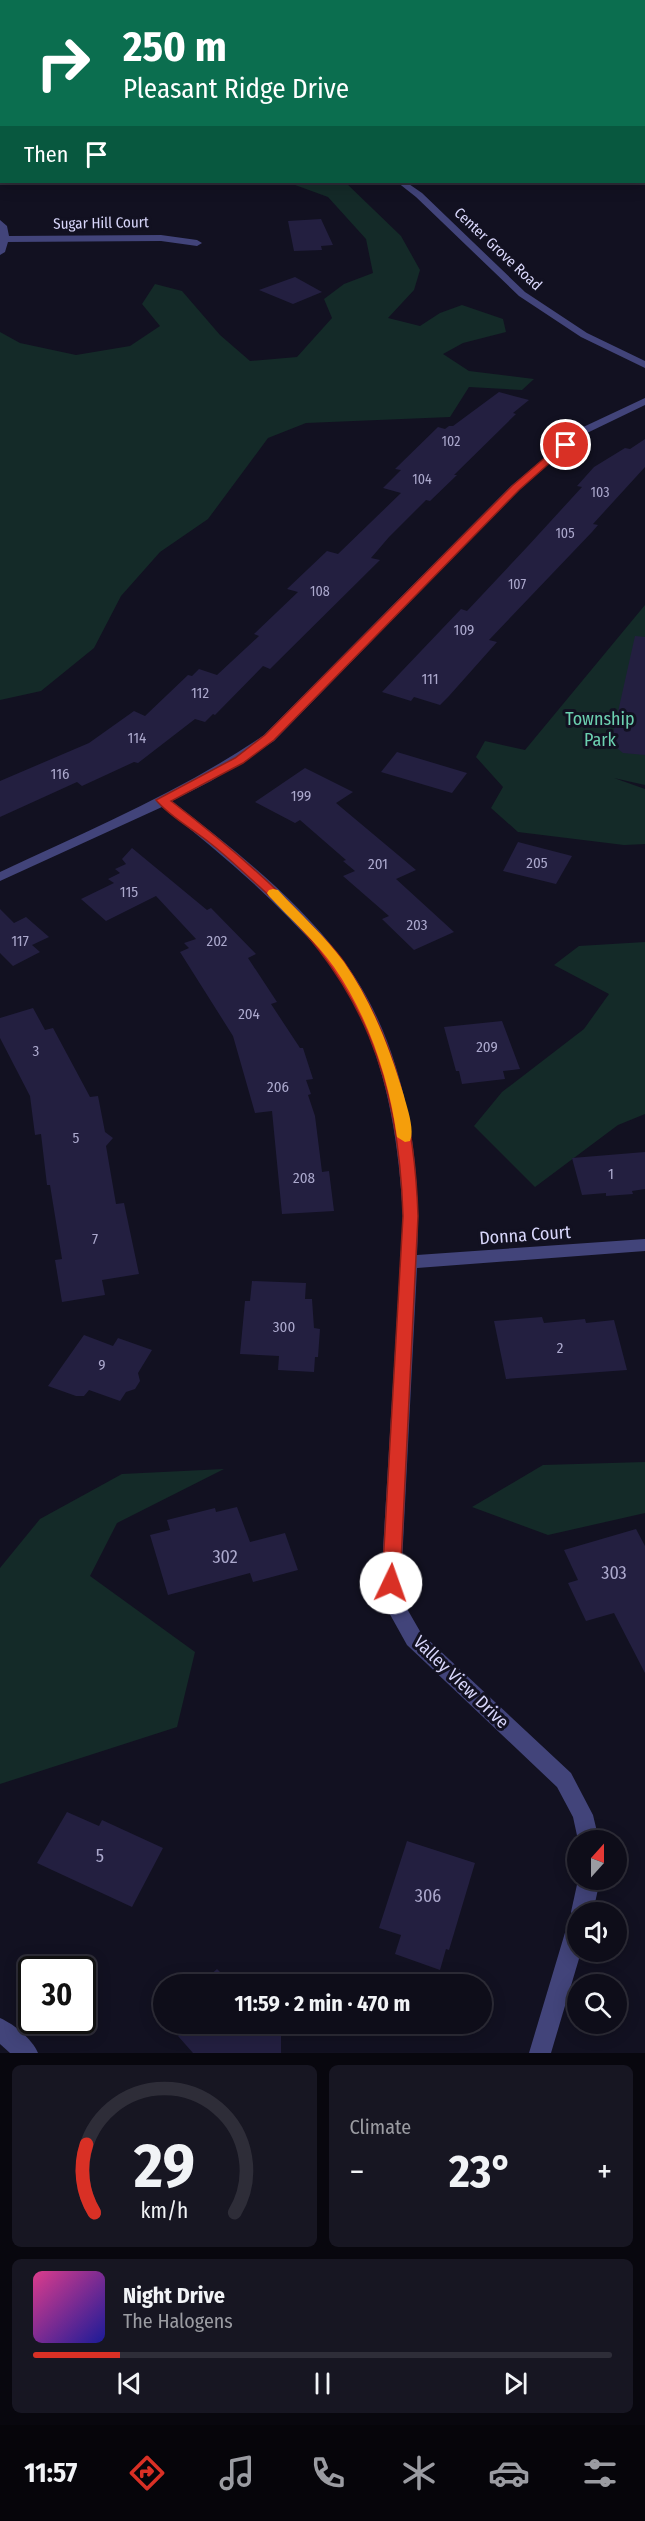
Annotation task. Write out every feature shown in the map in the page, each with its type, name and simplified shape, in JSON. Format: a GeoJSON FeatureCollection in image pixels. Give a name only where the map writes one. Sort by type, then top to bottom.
{"type":"FeatureCollection","features":[{"type":"Feature","properties":{"kind":"street","name":"Center Grove Road"},"geometry":{"type":"LineString","coordinates":[[402,183],[419,195],[522,294],[584,335],[645,365]]}},
{"type":"Feature","properties":{"kind":"street"},"geometry":{"type":"LineString","coordinates":[[0,223],[5,239],[0,252]]}},
{"type":"Feature","properties":{"kind":"street","name":"Sugar Hill Court"},"geometry":{"type":"LineString","coordinates":[[5,239],[161,238],[197,243]]}},
{"type":"Feature","properties":{"kind":"street"},"geometry":{"type":"LineString","coordinates":[[0,877],[162,800],[239,760],[270,738],[515,488],[548,458],[583,431],[645,401]]}},
{"type":"Feature","properties":{"kind":"street","name":"Valley View Drive"},"geometry":{"type":"LineString","coordinates":[[162,800],[270,889],[338,963],[366,1012],[387,1060],[401,1112],[409,1168],[411,1216],[391,1583],[397,1609],[414,1639],[564,1780],[583,1815],[586,1830]]}},
{"type":"Feature","properties":{"kind":"street","name":"Donna Court"},"geometry":{"type":"LineString","coordinates":[[408,1262],[645,1245]]}},
{"type":"Feature","properties":{"kind":"street"},"geometry":{"type":"LineString","coordinates":[[540,2053],[567,1962]]}},
{"type":"Feature","properties":{"kind":"street"},"geometry":{"type":"LineString","coordinates":[[0,2029],[27,2053]]}},
{"type":"Feature","properties":{"kind":"green space"},"geometry":{"type":"Polygon","coordinates":[[[290,183],[346,183],[401,236],[420,270],[414,290],[388,318],[420,326],[440,313],[462,305],[503,319],[506,332],[463,343],[443,354],[469,371],[534,379],[522,390],[469,387],[450,417],[306,423],[268,438],[208,519],[160,552],[121,596],[94,648],[41,691],[0,700],[0,332],[20,343],[76,355],[130,346],[160,326],[142,304],[155,284],[182,291],[220,335],[250,361],[297,357],[332,318],[324,299],[344,284],[373,273],[366,239],[328,197],[290,183]]]}},
{"type":"Feature","properties":{"kind":"green space","name":"Township Park"},"geometry":{"type":"Polygon","coordinates":[[[645,605],[645,785],[614,778],[645,789],[645,844],[624,845],[518,832],[491,808],[503,787],[476,757],[485,741],[525,750],[645,605]]]}},
{"type":"Feature","properties":{"kind":"green space"},"geometry":{"type":"Polygon","coordinates":[[[645,942],[645,1114],[618,1125],[535,1187],[474,1126],[502,1092],[584,1029],[609,994],[554,965],[579,946],[645,942]]]}},
{"type":"Feature","properties":{"kind":"green space"},"geometry":{"type":"Polygon","coordinates":[[[645,1462],[645,1513],[548,1535],[472,1507],[543,1465],[645,1462]]]}},
{"type":"Feature","properties":{"kind":"green space"},"geometry":{"type":"Polygon","coordinates":[[[224,1469],[117,1523],[90,1576],[195,1652],[177,1727],[0,1784],[0,1568],[40,1519],[122,1474],[224,1469]]]}},
{"type":"Feature","properties":{"kind":"building"},"geometry":{"type":"Polygon","coordinates":[[[321,219],[333,245],[321,246],[322,250],[294,251],[288,221],[321,219]]]}},
{"type":"Feature","properties":{"kind":"building"},"geometry":{"type":"Polygon","coordinates":[[[295,277],[322,292],[293,304],[259,290],[295,277]]]}},
{"type":"Feature","properties":{"kind":"building"},"geometry":{"type":"Polygon","coordinates":[[[499,392],[529,400],[513,413],[516,414],[454,475],[457,475],[430,501],[426,500],[389,537],[371,558],[380,560],[270,669],[263,666],[215,715],[213,714],[205,722],[195,719],[138,763],[134,762],[82,786],[77,782],[0,817],[0,781],[89,743],[134,711],[145,716],[188,675],[192,676],[199,669],[217,675],[259,636],[254,634],[298,592],[287,589],[327,551],[338,554],[401,493],[383,488],[401,470],[395,469],[438,427],[445,429],[453,426],[499,392]]]}},
{"type":"Feature","properties":{"kind":"building"},"geometry":{"type":"Polygon","coordinates":[[[645,439],[645,467],[593,524],[598,525],[592,532],[489,640],[497,642],[440,705],[414,697],[411,701],[382,692],[461,609],[467,611],[582,487],[577,486],[594,467],[645,439]]]}},
{"type":"Feature","properties":{"kind":"building"},"geometry":{"type":"Polygon","coordinates":[[[635,636],[645,637],[645,755],[623,753],[611,743],[635,636]]]}},
{"type":"Feature","properties":{"kind":"building"},"geometry":{"type":"Polygon","coordinates":[[[397,752],[467,773],[452,793],[381,772],[397,752]]]}},
{"type":"Feature","properties":{"kind":"building"},"geometry":{"type":"Polygon","coordinates":[[[305,768],[353,792],[336,803],[416,870],[396,879],[454,932],[414,950],[382,919],[389,916],[343,876],[355,871],[343,861],[346,860],[300,820],[295,823],[255,802],[305,768]]]}},
{"type":"Feature","properties":{"kind":"building"},"geometry":{"type":"Polygon","coordinates":[[[518,842],[572,856],[556,884],[503,871],[518,842]]]}},
{"type":"Feature","properties":{"kind":"building"},"geometry":{"type":"Polygon","coordinates":[[[132,848],[207,910],[211,908],[256,954],[248,958],[277,1002],[271,1004],[300,1048],[303,1048],[313,1079],[306,1080],[311,1094],[308,1095],[315,1116],[322,1172],[329,1171],[334,1211],[282,1214],[272,1111],[255,1113],[233,1036],[180,952],[189,948],[184,943],[196,939],[156,896],[106,921],[81,899],[114,883],[108,879],[120,873],[115,869],[126,864],[122,859],[132,848]]]}},
{"type":"Feature","properties":{"kind":"building"},"geometry":{"type":"Polygon","coordinates":[[[0,909],[14,923],[26,917],[49,937],[32,945],[40,952],[13,966],[0,953],[0,909]]]}},
{"type":"Feature","properties":{"kind":"building"},"geometry":{"type":"Polygon","coordinates":[[[33,1008],[45,1030],[53,1028],[90,1097],[98,1096],[105,1132],[113,1138],[106,1146],[116,1204],[124,1203],[139,1274],[102,1280],[105,1295],[62,1302],[55,1260],[62,1259],[50,1185],[47,1185],[41,1134],[35,1135],[30,1096],[0,1038],[0,1018],[33,1008]]]}},
{"type":"Feature","properties":{"kind":"building"},"geometry":{"type":"Polygon","coordinates":[[[502,1021],[520,1069],[503,1071],[505,1079],[462,1084],[459,1071],[456,1071],[444,1027],[502,1021]]]}},
{"type":"Feature","properties":{"kind":"building"},"geometry":{"type":"Polygon","coordinates":[[[645,1152],[645,1189],[632,1191],[633,1194],[582,1195],[572,1158],[645,1152]]]}},
{"type":"Feature","properties":{"kind":"building"},"geometry":{"type":"Polygon","coordinates":[[[252,1281],[306,1283],[305,1299],[312,1299],[314,1328],[320,1329],[318,1357],[315,1357],[314,1372],[278,1370],[279,1356],[240,1354],[245,1301],[250,1301],[252,1281]]]}},
{"type":"Feature","properties":{"kind":"building"},"geometry":{"type":"Polygon","coordinates":[[[542,1317],[544,1323],[585,1319],[586,1323],[614,1320],[627,1370],[506,1379],[494,1321],[542,1317]]]}},
{"type":"Feature","properties":{"kind":"building"},"geometry":{"type":"Polygon","coordinates":[[[84,1335],[113,1346],[118,1338],[152,1350],[138,1373],[140,1381],[135,1389],[126,1392],[120,1401],[89,1390],[84,1396],[76,1396],[48,1386],[84,1335]]]}},
{"type":"Feature","properties":{"kind":"building"},"geometry":{"type":"Polygon","coordinates":[[[237,1507],[250,1542],[285,1533],[298,1570],[253,1582],[250,1573],[168,1595],[150,1535],[170,1530],[167,1520],[215,1508],[216,1512],[237,1507]]]}},
{"type":"Feature","properties":{"kind":"building"},"geometry":{"type":"Polygon","coordinates":[[[636,1529],[645,1546],[645,1673],[614,1613],[586,1621],[568,1583],[578,1580],[564,1550],[636,1529]]]}},
{"type":"Feature","properties":{"kind":"building"},"geometry":{"type":"Polygon","coordinates":[[[67,1812],[99,1826],[102,1820],[163,1848],[132,1907],[37,1863],[67,1812]]]}},
{"type":"Feature","properties":{"kind":"building"},"geometry":{"type":"Polygon","coordinates":[[[407,1841],[475,1863],[449,1950],[446,1949],[440,1970],[395,1954],[401,1935],[379,1928],[407,1841]]]}},
{"type":"Feature","properties":{"kind":"building"},"geometry":{"type":"Polygon","coordinates":[[[217,1969],[222,1974],[211,1974],[217,1969]]]}},
{"type":"Feature","properties":{"kind":"building"},"geometry":{"type":"Polygon","coordinates":[[[180,2034],[281,2034],[281,2053],[193,2053],[178,2036],[180,2034]]]}},
{"type":"Feature","properties":{"kind":"slow traffic"},"geometry":{"type":"LineString","coordinates":[[273,893],[338,963],[366,1012],[387,1060],[405,1137]]}},
{"type":"Feature","properties":{"kind":"route"},"geometry":{"type":"LineString","coordinates":[[391,1583],[411,1216],[409,1168],[401,1112],[387,1060],[358,997],[338,963],[320,942],[270,889],[162,800],[239,760],[270,738],[515,488],[566,445]]}}]}
